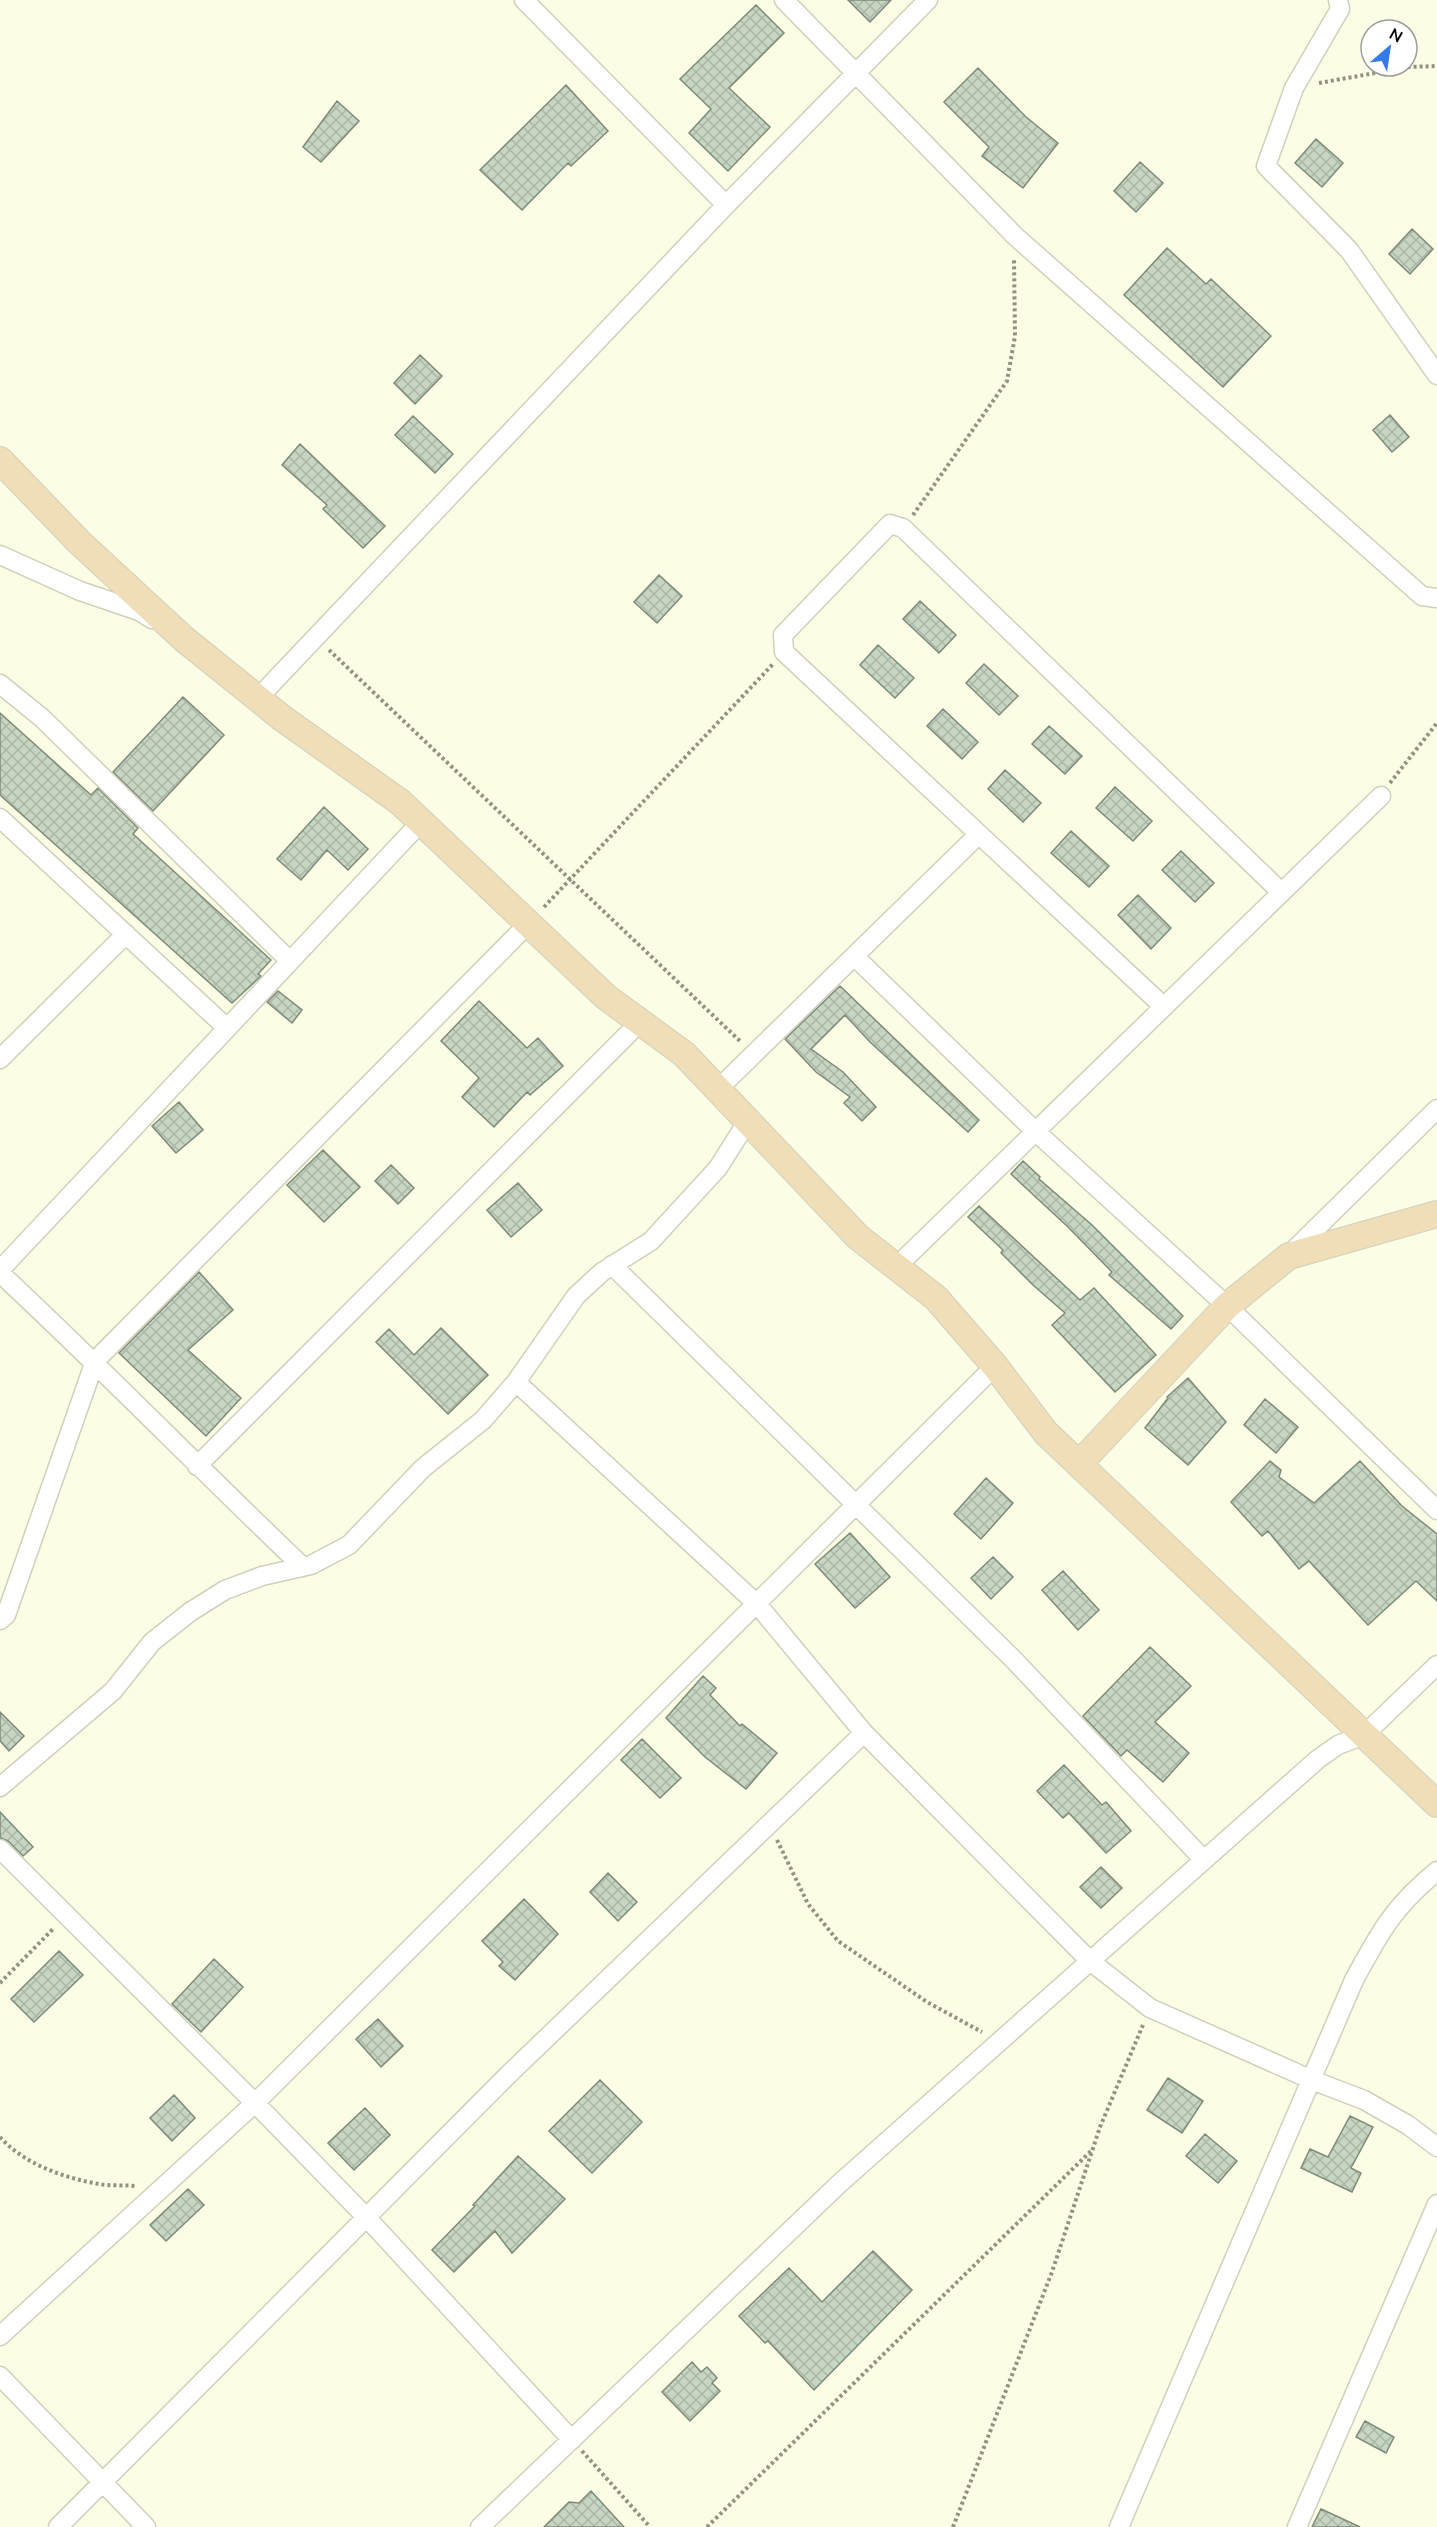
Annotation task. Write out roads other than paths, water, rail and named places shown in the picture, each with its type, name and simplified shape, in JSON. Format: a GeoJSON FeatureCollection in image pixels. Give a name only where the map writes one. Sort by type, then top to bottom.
{"type":"FeatureCollection","features":[{"type":"Feature","properties":{"kind":"main road"},"geometry":{"type":"LineString","coordinates":[[0,460],[79,542],[184,639],[258,698],[400,802],[606,997],[684,1054],[858,1237],[936,1298],[995,1366],[1046,1433],[1437,1804]]}},
{"type":"Feature","properties":{"kind":"main road"},"geometry":{"type":"LineString","coordinates":[[1079,1464],[1227,1306],[1289,1256],[1437,1214]]}},
{"type":"Feature","properties":{"kind":"street"},"geometry":{"type":"LineString","coordinates":[[524,0],[726,205]]}},
{"type":"Feature","properties":{"kind":"street"},"geometry":{"type":"LineString","coordinates":[[784,0],[1015,236],[1422,596],[1437,598]]}},
{"type":"Feature","properties":{"kind":"street"},"geometry":{"type":"LineString","coordinates":[[258,698],[726,205],[857,75],[928,0]]}},
{"type":"Feature","properties":{"kind":"street"},"geometry":{"type":"LineString","coordinates":[[1338,0],[1340,9],[1294,88],[1266,166],[1349,250],[1437,375]]}},
{"type":"Feature","properties":{"kind":"street"},"geometry":{"type":"LineString","coordinates":[[1163,1006],[784,652],[783,635],[890,524],[903,528],[1281,892]]}},
{"type":"Feature","properties":{"kind":"street"},"geometry":{"type":"LineString","coordinates":[[0,555],[80,591],[139,611],[184,639]]}},
{"type":"Feature","properties":{"kind":"street"},"geometry":{"type":"LineString","coordinates":[[0,684],[42,718],[291,961]]}},
{"type":"Feature","properties":{"kind":"street"},"geometry":{"type":"LineString","coordinates":[[896,1267],[1381,796]]}},
{"type":"Feature","properties":{"kind":"street"},"geometry":{"type":"LineString","coordinates":[[1,820],[227,1028]]}},
{"type":"Feature","properties":{"kind":"street"},"geometry":{"type":"LineString","coordinates":[[303,1567],[197,1466],[95,1361],[0,1272],[421,822]]}},
{"type":"Feature","properties":{"kind":"street"},"geometry":{"type":"LineString","coordinates":[[717,1090],[979,834]]}},
{"type":"Feature","properties":{"kind":"street"},"geometry":{"type":"LineString","coordinates":[[0,1620],[6,1615],[95,1361],[529,923]]}},
{"type":"Feature","properties":{"kind":"street"},"geometry":{"type":"LineString","coordinates":[[0,1059],[126,934]]}},
{"type":"Feature","properties":{"kind":"street"},"geometry":{"type":"LineString","coordinates":[[854,956],[1034,1131],[1227,1306],[1437,1510]]}},
{"type":"Feature","properties":{"kind":"street"},"geometry":{"type":"LineString","coordinates":[[197,1466],[640,1022]]}},
{"type":"Feature","properties":{"kind":"street"},"geometry":{"type":"LineString","coordinates":[[1289,1256],[1437,1109]]}},
{"type":"Feature","properties":{"kind":"street"},"geometry":{"type":"LineString","coordinates":[[0,1787],[113,1691],[152,1642],[190,1612],[225,1590],[262,1576],[303,1567],[350,1545],[423,1468],[483,1420],[516,1382],[576,1296],[612,1265],[651,1241],[718,1168],[747,1122]]}},
{"type":"Feature","properties":{"kind":"street"},"geometry":{"type":"LineString","coordinates":[[612,1265],[1013,1659],[1204,1860]]}},
{"type":"Feature","properties":{"kind":"street"},"geometry":{"type":"LineString","coordinates":[[0,2336],[255,2103],[995,1366]]}},
{"type":"Feature","properties":{"kind":"street"},"geometry":{"type":"LineString","coordinates":[[516,1382],[757,1604],[864,1733],[1090,1962],[1150,2008],[1312,2080],[1364,2100],[1408,2125],[1437,2147]]}},
{"type":"Feature","properties":{"kind":"street"},"geometry":{"type":"LineString","coordinates":[[480,2527],[840,2183],[1318,1759],[1338,1745],[1364,1735],[1437,1665]]}},
{"type":"Feature","properties":{"kind":"street"},"geometry":{"type":"LineString","coordinates":[[58,2527],[508,2075],[864,1733]]}},
{"type":"Feature","properties":{"kind":"street"},"geometry":{"type":"LineString","coordinates":[[0,1849],[367,2218],[572,2440]]}},
{"type":"Feature","properties":{"kind":"street"},"geometry":{"type":"LineString","coordinates":[[1119,2527],[1354,1980],[1388,1920],[1415,1889],[1437,1871]]}},
{"type":"Feature","properties":{"kind":"street"},"geometry":{"type":"LineString","coordinates":[[1297,2527],[1437,2204]]}},
{"type":"Feature","properties":{"kind":"street"},"geometry":{"type":"LineString","coordinates":[[0,2376],[146,2527]]}}]}
